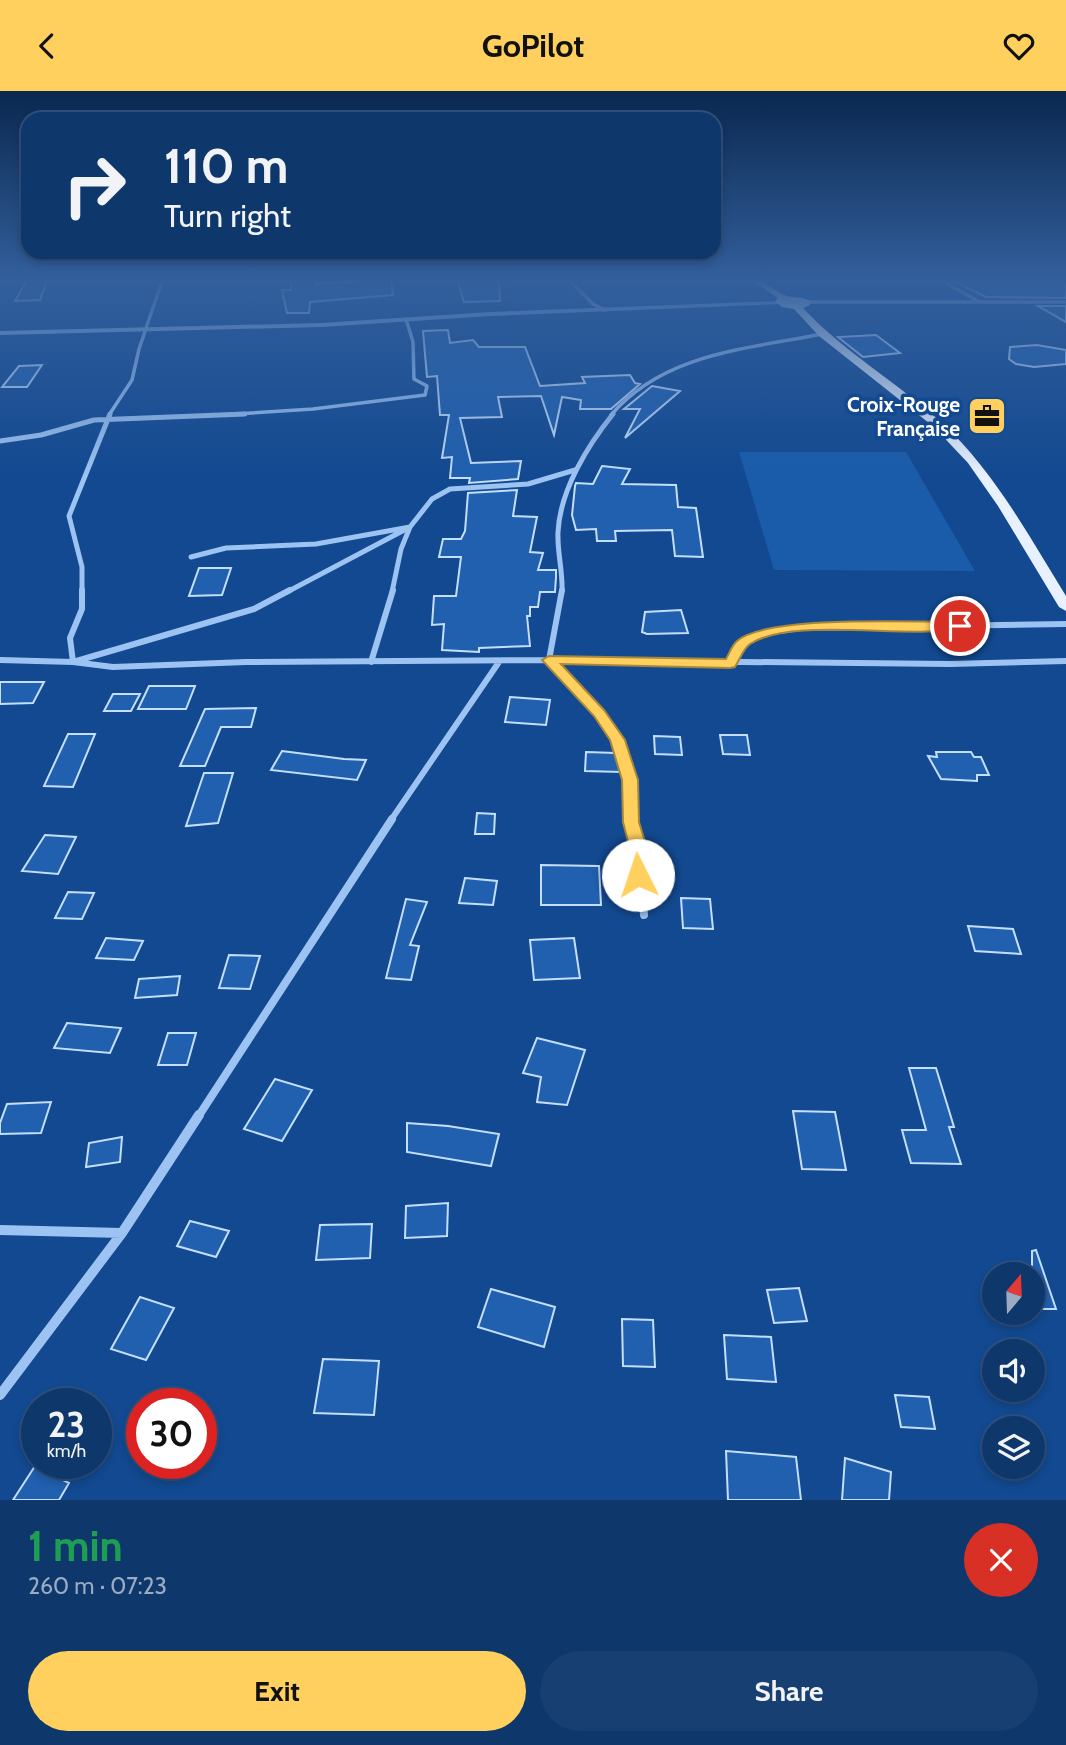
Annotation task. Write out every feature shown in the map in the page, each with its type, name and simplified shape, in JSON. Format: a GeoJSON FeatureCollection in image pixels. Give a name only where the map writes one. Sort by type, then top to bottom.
{"type":"FeatureCollection","features":[{"type":"Feature","properties":{"kind":"main road"},"geometry":{"type":"LineString","coordinates":[[834,344],[938,425],[972,461],[1004,506],[1065,606]]}},
{"type":"Feature","properties":{"kind":"street"},"geometry":{"type":"LineString","coordinates":[[73,662],[71,638],[82,609],[82,566],[69,516],[106,419],[122,399],[132,380],[141,344]]}},
{"type":"Feature","properties":{"kind":"street"},"geometry":{"type":"LineString","coordinates":[[0,441],[41,435],[79,422],[106,419],[180,418],[313,409],[417,398],[425,395],[427,386],[414,379],[413,344]]}},
{"type":"Feature","properties":{"kind":"street"},"geometry":{"type":"LineString","coordinates":[[549,660],[561,590],[562,570],[556,546],[560,518],[575,470],[602,427],[628,397],[655,377],[696,360],[775,344]]}},
{"type":"Feature","properties":{"kind":"street"},"geometry":{"type":"LineString","coordinates":[[371,662],[393,593],[401,549],[410,527],[430,499],[450,489],[516,488],[547,482],[575,470]]}},
{"type":"Feature","properties":{"kind":"street"},"geometry":{"type":"LineString","coordinates":[[73,662],[254,608],[410,527]]}},
{"type":"Feature","properties":{"kind":"street"},"geometry":{"type":"LineString","coordinates":[[191,557],[226,548],[316,544],[410,527]]}},
{"type":"Feature","properties":{"kind":"street"},"geometry":{"type":"LineString","coordinates":[[730,664],[741,644],[759,634],[801,628],[1066,624]]}},
{"type":"Feature","properties":{"kind":"street"},"geometry":{"type":"LineString","coordinates":[[0,660],[73,662],[113,667],[246,662],[549,660],[730,664],[1066,661]]}},
{"type":"Feature","properties":{"kind":"street"},"geometry":{"type":"LineString","coordinates":[[549,660],[599,713],[618,740],[630,780],[631,822],[637,845],[644,915]]}},
{"type":"Feature","properties":{"kind":"street"},"geometry":{"type":"LineString","coordinates":[[0,1395],[122,1233],[406,797],[499,662]]}},
{"type":"Feature","properties":{"kind":"street"},"geometry":{"type":"LineString","coordinates":[[0,1230],[122,1233]]}},
{"type":"Feature","properties":{"kind":"shaded area"},"geometry":{"type":"Polygon","coordinates":[[[739,452],[906,452],[975,571],[774,570],[739,452]]]}},
{"type":"Feature","properties":{"kind":"building"},"geometry":{"type":"Polygon","coordinates":[[[424,344],[476,344],[479,347],[525,347],[540,386],[585,383],[582,377],[630,375],[635,383],[640,384],[611,409],[580,409],[581,400],[562,397],[554,435],[541,396],[498,397],[502,417],[460,418],[471,463],[521,461],[518,479],[469,483],[470,478],[450,478],[452,457],[442,458],[449,415],[440,415],[437,376],[427,377],[424,344]]]}},
{"type":"Feature","properties":{"kind":"building"},"geometry":{"type":"Polygon","coordinates":[[[846,344],[888,344],[900,353],[863,357],[846,344]]]}},
{"type":"Feature","properties":{"kind":"building"},"geometry":{"type":"Polygon","coordinates":[[[1037,345],[1066,350],[1066,364],[1034,367],[1016,364],[1009,359],[1010,347],[1037,345]]]}},
{"type":"Feature","properties":{"kind":"building"},"geometry":{"type":"Polygon","coordinates":[[[42,365],[27,387],[2,387],[19,366],[42,365]]]}},
{"type":"Feature","properties":{"kind":"building"},"geometry":{"type":"Polygon","coordinates":[[[652,386],[680,391],[625,438],[640,409],[624,409],[652,386]]]}},
{"type":"Feature","properties":{"kind":"building"},"geometry":{"type":"Polygon","coordinates":[[[602,466],[630,469],[622,484],[676,485],[678,507],[696,508],[703,557],[675,556],[672,530],[615,531],[616,541],[597,541],[596,529],[576,530],[572,515],[576,483],[593,484],[602,466]]]}},
{"type":"Feature","properties":{"kind":"building"},"geometry":{"type":"Polygon","coordinates":[[[517,490],[513,516],[537,517],[530,552],[543,553],[538,570],[556,570],[555,592],[540,592],[538,607],[530,607],[530,616],[527,616],[530,646],[479,648],[479,652],[442,650],[444,624],[432,625],[434,596],[456,596],[461,557],[439,557],[443,539],[461,539],[465,531],[468,493],[517,490]]]}},
{"type":"Feature","properties":{"kind":"building"},"geometry":{"type":"Polygon","coordinates":[[[199,568],[231,568],[222,595],[189,596],[199,568]]]}},
{"type":"Feature","properties":{"kind":"building"},"geometry":{"type":"Polygon","coordinates":[[[681,610],[688,633],[642,632],[645,612],[681,610]]]}},
{"type":"Feature","properties":{"kind":"building"},"geometry":{"type":"Polygon","coordinates":[[[0,682],[44,682],[33,703],[0,704],[0,682]]]}},
{"type":"Feature","properties":{"kind":"building"},"geometry":{"type":"Polygon","coordinates":[[[149,686],[195,686],[186,709],[138,709],[149,686]]]}},
{"type":"Feature","properties":{"kind":"building"},"geometry":{"type":"Polygon","coordinates":[[[113,694],[140,694],[131,711],[104,711],[113,694]]]}},
{"type":"Feature","properties":{"kind":"building"},"geometry":{"type":"Polygon","coordinates":[[[510,697],[550,700],[546,725],[505,722],[510,697]]]}},
{"type":"Feature","properties":{"kind":"building"},"geometry":{"type":"Polygon","coordinates":[[[256,708],[251,727],[221,727],[205,766],[180,766],[205,709],[256,708]]]}},
{"type":"Feature","properties":{"kind":"building"},"geometry":{"type":"Polygon","coordinates":[[[68,734],[95,734],[73,787],[44,786],[68,734]]]}},
{"type":"Feature","properties":{"kind":"building"},"geometry":{"type":"Polygon","coordinates":[[[720,735],[747,735],[750,755],[723,754],[720,735]]]}},
{"type":"Feature","properties":{"kind":"building"},"geometry":{"type":"Polygon","coordinates":[[[654,736],[680,737],[682,755],[655,754],[654,736]]]}},
{"type":"Feature","properties":{"kind":"building"},"geometry":{"type":"Polygon","coordinates":[[[282,751],[366,760],[357,780],[271,770],[282,751]]]}},
{"type":"Feature","properties":{"kind":"building"},"geometry":{"type":"Polygon","coordinates":[[[586,752],[616,753],[621,772],[585,771],[586,752]]]}},
{"type":"Feature","properties":{"kind":"building"},"geometry":{"type":"Polygon","coordinates":[[[936,752],[971,752],[974,757],[981,757],[989,775],[977,775],[977,781],[941,779],[928,756],[937,757],[936,752]]]}},
{"type":"Feature","properties":{"kind":"building"},"geometry":{"type":"Polygon","coordinates":[[[204,773],[233,773],[218,823],[186,826],[204,773]]]}},
{"type":"Feature","properties":{"kind":"building"},"geometry":{"type":"Polygon","coordinates":[[[477,813],[495,814],[494,834],[475,834],[477,813]]]}},
{"type":"Feature","properties":{"kind":"building"},"geometry":{"type":"Polygon","coordinates":[[[45,835],[76,837],[58,874],[22,871],[45,835]]]}},
{"type":"Feature","properties":{"kind":"building"},"geometry":{"type":"Polygon","coordinates":[[[541,865],[599,866],[601,905],[541,905],[541,865]]]}},
{"type":"Feature","properties":{"kind":"building"},"geometry":{"type":"Polygon","coordinates":[[[465,878],[497,881],[493,905],[459,903],[465,878]]]}},
{"type":"Feature","properties":{"kind":"building"},"geometry":{"type":"Polygon","coordinates":[[[68,892],[94,893],[82,919],[55,918],[68,892]]]}},
{"type":"Feature","properties":{"kind":"building"},"geometry":{"type":"Polygon","coordinates":[[[681,898],[710,899],[713,929],[683,928],[681,898]]]}},
{"type":"Feature","properties":{"kind":"building"},"geometry":{"type":"Polygon","coordinates":[[[406,899],[427,902],[410,945],[419,946],[411,980],[386,978],[406,899]]]}},
{"type":"Feature","properties":{"kind":"building"},"geometry":{"type":"Polygon","coordinates":[[[968,926],[1013,929],[1021,954],[975,951],[968,926]]]}},
{"type":"Feature","properties":{"kind":"building"},"geometry":{"type":"Polygon","coordinates":[[[106,938],[143,941],[134,960],[96,958],[106,938]]]}},
{"type":"Feature","properties":{"kind":"building"},"geometry":{"type":"Polygon","coordinates":[[[574,938],[580,978],[534,980],[530,940],[574,938]]]}},
{"type":"Feature","properties":{"kind":"building"},"geometry":{"type":"Polygon","coordinates":[[[229,955],[260,956],[250,989],[219,988],[229,955]]]}},
{"type":"Feature","properties":{"kind":"building"},"geometry":{"type":"Polygon","coordinates":[[[180,976],[177,995],[135,998],[139,979],[180,976]]]}},
{"type":"Feature","properties":{"kind":"building"},"geometry":{"type":"Polygon","coordinates":[[[67,1023],[121,1028],[110,1053],[54,1048],[67,1023]]]}},
{"type":"Feature","properties":{"kind":"building"},"geometry":{"type":"Polygon","coordinates":[[[168,1033],[196,1033],[187,1065],[158,1065],[168,1033]]]}},
{"type":"Feature","properties":{"kind":"building"},"geometry":{"type":"Polygon","coordinates":[[[537,1038],[585,1050],[567,1105],[537,1102],[541,1077],[523,1073],[537,1038]]]}},
{"type":"Feature","properties":{"kind":"building"},"geometry":{"type":"Polygon","coordinates":[[[909,1068],[936,1068],[954,1127],[949,1127],[961,1164],[911,1163],[902,1130],[926,1130],[909,1068]]]}},
{"type":"Feature","properties":{"kind":"building"},"geometry":{"type":"Polygon","coordinates":[[[275,1079],[312,1090],[282,1141],[244,1129],[275,1079]]]}},
{"type":"Feature","properties":{"kind":"building"},"geometry":{"type":"Polygon","coordinates":[[[51,1102],[41,1133],[0,1134],[0,1123],[7,1104],[51,1102]]]}},
{"type":"Feature","properties":{"kind":"building"},"geometry":{"type":"Polygon","coordinates":[[[793,1111],[835,1112],[846,1170],[802,1169],[793,1111]]]}},
{"type":"Feature","properties":{"kind":"building"},"geometry":{"type":"Polygon","coordinates":[[[407,1123],[499,1134],[491,1166],[407,1152],[407,1123]]]}},
{"type":"Feature","properties":{"kind":"building"},"geometry":{"type":"Polygon","coordinates":[[[122,1137],[120,1162],[86,1167],[89,1143],[122,1137]]]}},
{"type":"Feature","properties":{"kind":"building"},"geometry":{"type":"Polygon","coordinates":[[[448,1203],[447,1236],[405,1238],[406,1206],[448,1203]]]}},
{"type":"Feature","properties":{"kind":"building"},"geometry":{"type":"Polygon","coordinates":[[[190,1221],[229,1231],[216,1257],[177,1246],[190,1221]]]}},
{"type":"Feature","properties":{"kind":"building"},"geometry":{"type":"Polygon","coordinates":[[[372,1224],[370,1258],[316,1260],[320,1225],[372,1224]]]}},
{"type":"Feature","properties":{"kind":"building"},"geometry":{"type":"Polygon","coordinates":[[[1036,1250],[1040,1262],[1032,1262],[1032,1251],[1036,1250]]]}},
{"type":"Feature","properties":{"kind":"building"},"geometry":{"type":"Polygon","coordinates":[[[1045,1277],[1056,1309],[1045,1309],[1045,1277]]]}},
{"type":"Feature","properties":{"kind":"building"},"geometry":{"type":"Polygon","coordinates":[[[799,1288],[807,1321],[774,1323],[767,1290],[799,1288]]]}},
{"type":"Feature","properties":{"kind":"building"},"geometry":{"type":"Polygon","coordinates":[[[491,1289],[555,1307],[544,1347],[478,1327],[491,1289]]]}},
{"type":"Feature","properties":{"kind":"building"},"geometry":{"type":"Polygon","coordinates":[[[140,1297],[174,1308],[146,1360],[111,1349],[140,1297]]]}},
{"type":"Feature","properties":{"kind":"building"},"geometry":{"type":"Polygon","coordinates":[[[622,1319],[653,1320],[655,1367],[623,1366],[622,1319]]]}},
{"type":"Feature","properties":{"kind":"building"},"geometry":{"type":"Polygon","coordinates":[[[724,1335],[771,1337],[776,1382],[727,1379],[724,1335]]]}},
{"type":"Feature","properties":{"kind":"building"},"geometry":{"type":"Polygon","coordinates":[[[323,1359],[379,1361],[374,1415],[314,1413],[323,1359]]]}},
{"type":"Feature","properties":{"kind":"building"},"geometry":{"type":"Polygon","coordinates":[[[895,1395],[929,1397],[935,1429],[901,1427],[895,1395]]]}},
{"type":"Feature","properties":{"kind":"building"},"geometry":{"type":"Polygon","coordinates":[[[726,1451],[796,1457],[801,1500],[728,1500],[726,1451]]]}},
{"type":"Feature","properties":{"kind":"building"},"geometry":{"type":"Polygon","coordinates":[[[845,1458],[891,1472],[889,1500],[842,1500],[845,1458]]]}},
{"type":"Feature","properties":{"kind":"building"},"geometry":{"type":"Polygon","coordinates":[[[27,1479],[61,1479],[69,1483],[59,1500],[13,1500],[27,1479]]]}},
{"type":"Feature","properties":{"kind":"place","name":"Croix-Rouge Française"},"geometry":{"type":"Point","coordinates":[987,416]}},
{"type":"Feature","properties":{"kind":"route"},"geometry":{"type":"LineString","coordinates":[[638,875],[637,845],[631,822],[630,780],[618,740],[599,713],[549,660],[730,664],[741,644],[759,634],[801,628],[960,626]]}}]}
